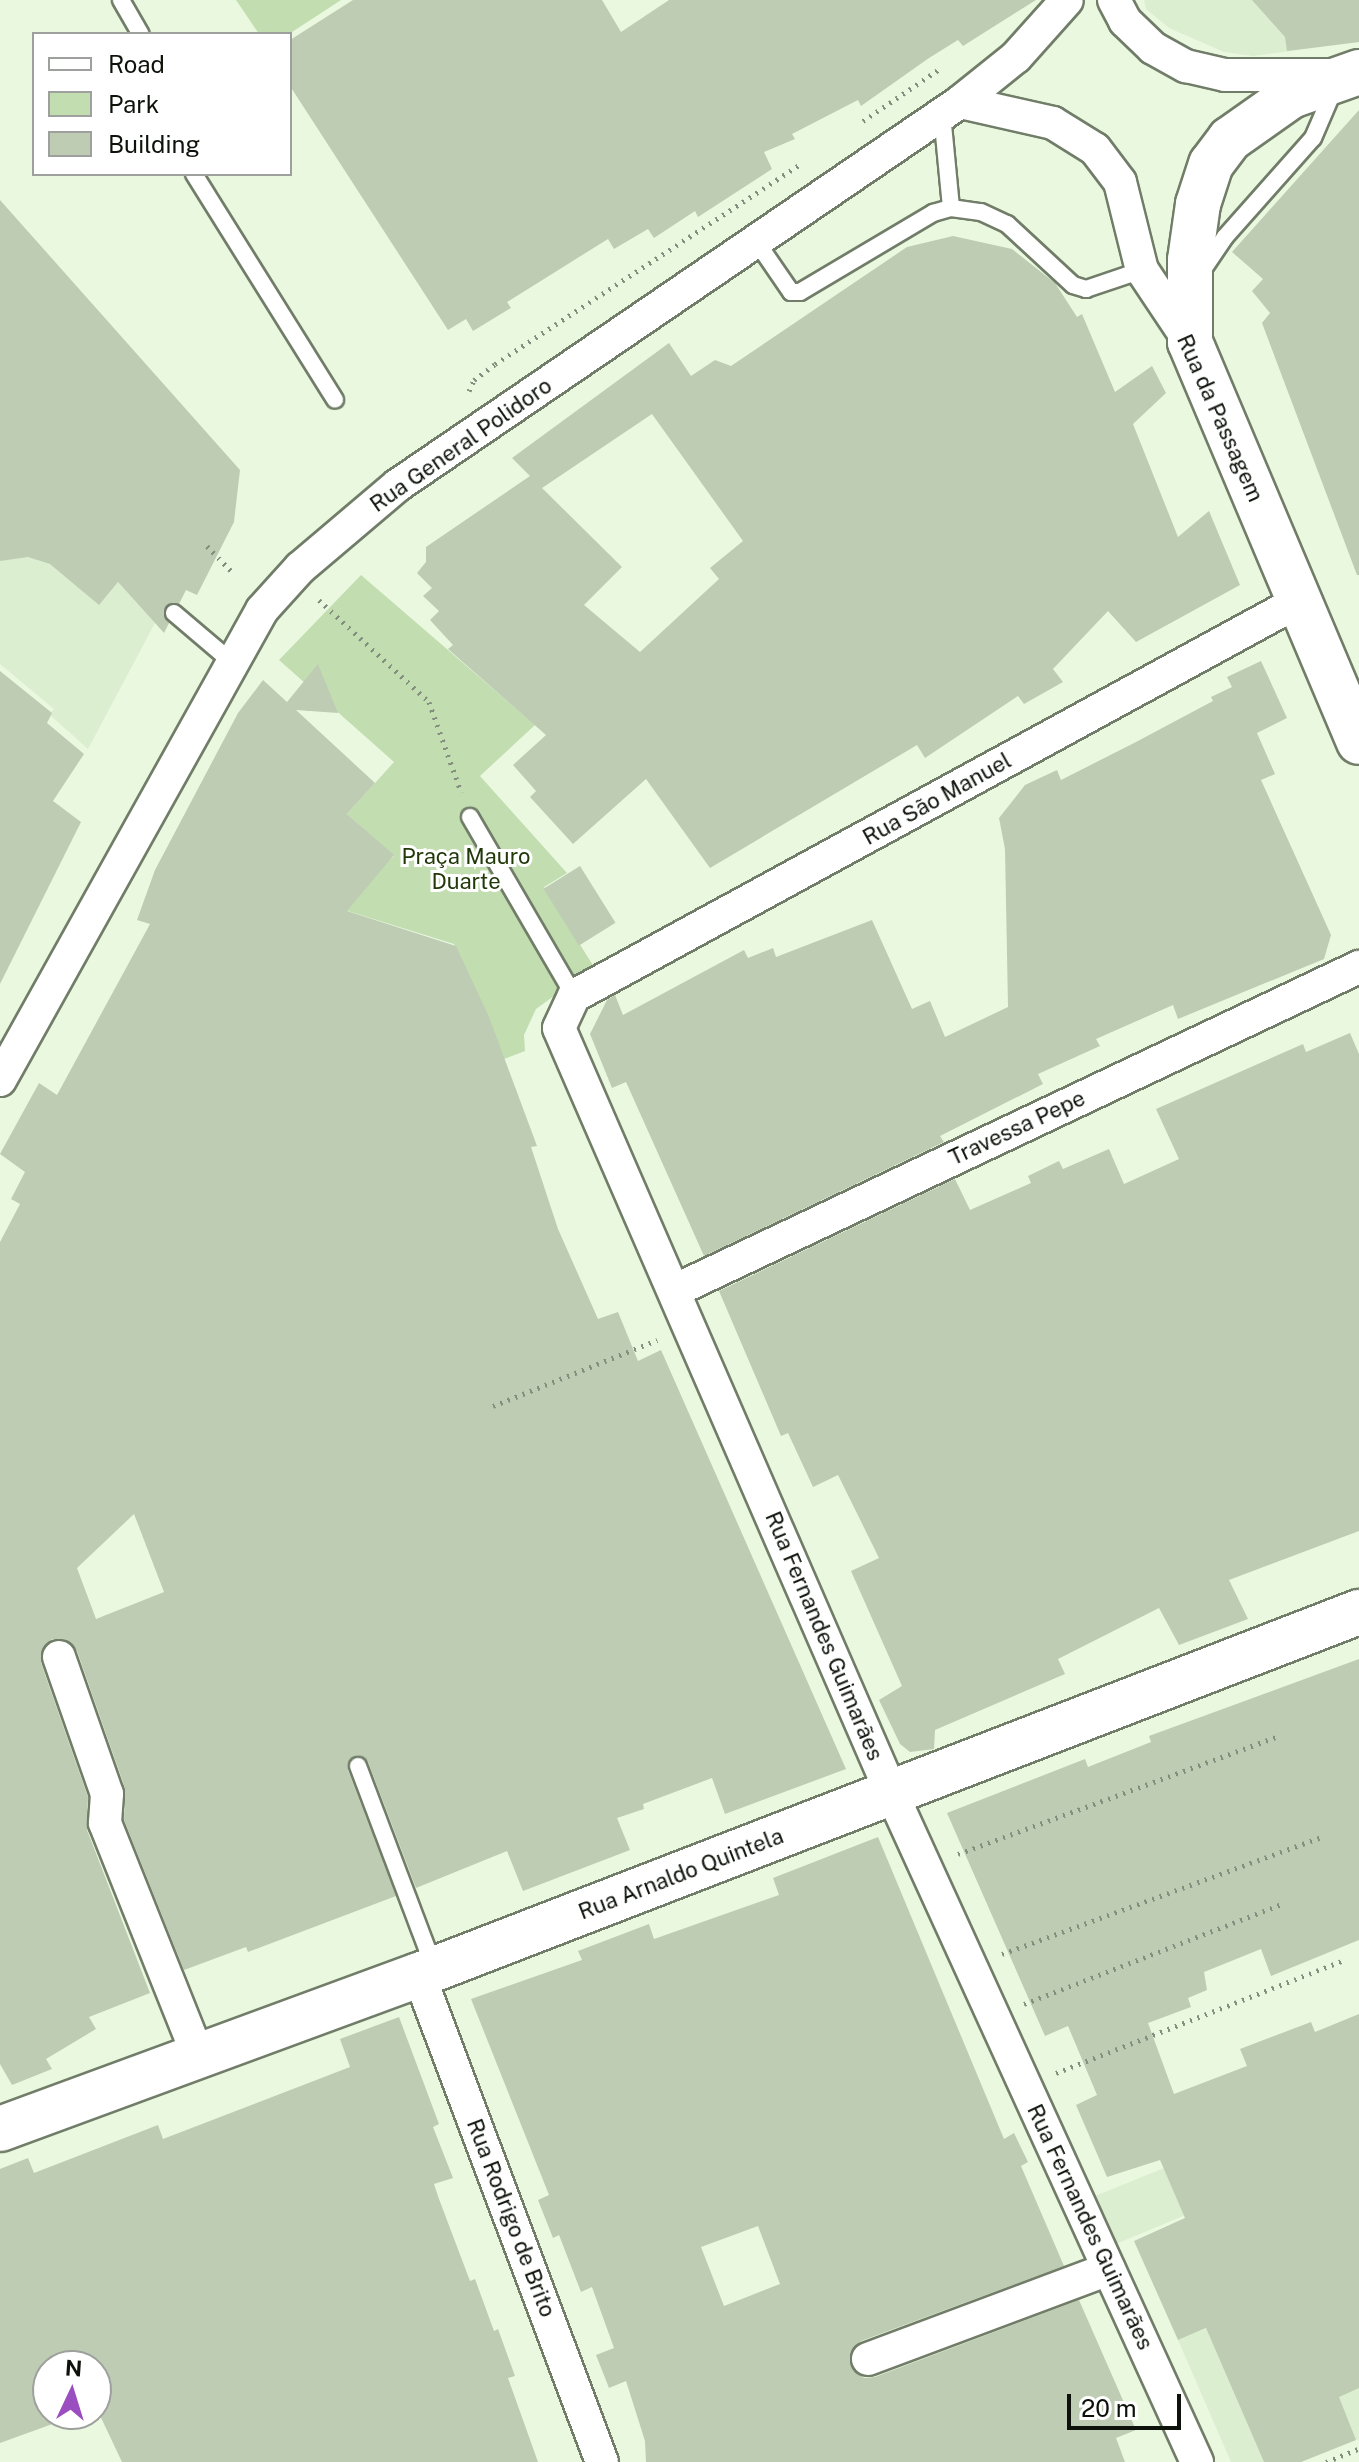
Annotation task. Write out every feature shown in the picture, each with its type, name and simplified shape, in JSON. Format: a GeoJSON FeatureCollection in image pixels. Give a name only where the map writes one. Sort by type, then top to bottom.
{"type":"FeatureCollection","features":[{"type":"Feature","properties":{"kind":"main road"},"geometry":{"type":"LineString","coordinates":[[1190,342],[1190,289],[1198,204],[1211,164],[1230,139],[1258,116],[1350,74]]}},
{"type":"Feature","properties":{"kind":"main road","name":"Rua da Passagem"},"geometry":{"type":"LineString","coordinates":[[1190,342],[1359,742]]}},
{"type":"Feature","properties":{"kind":"main road","name":"Rua Arnaldo Quintela"},"geometry":{"type":"LineString","coordinates":[[0,2129],[892,1794],[1359,1612]]}},
{"type":"Feature","properties":{"kind":"street"},"geometry":{"type":"LineString","coordinates":[[951,108],[1016,57],[1067,0]]}},
{"type":"Feature","properties":{"kind":"street"},"geometry":{"type":"LineString","coordinates":[[1114,0],[1125,21],[1153,48],[1186,66],[1225,75],[1350,74]]}},
{"type":"Feature","properties":{"kind":"street","name":"Rua General Polidoro"},"geometry":{"type":"LineString","coordinates":[[0,1080],[262,610],[300,568],[398,485],[951,108]]}},
{"type":"Feature","properties":{"kind":"street","name":"Rua da Passagem"},"geometry":{"type":"LineString","coordinates":[[951,108],[1053,123],[1095,149],[1120,182],[1142,270],[1190,342]]}},
{"type":"Feature","properties":{"kind":"street","name":"Rua São Manuel"},"geometry":{"type":"LineString","coordinates":[[574,996],[1299,601]]}},
{"type":"Feature","properties":{"kind":"street","name":"Travessa Pepe"},"geometry":{"type":"LineString","coordinates":[[676,1290],[1359,967]]}},
{"type":"Feature","properties":{"kind":"street","name":"Rua Fernandes Guimarães"},"geometry":{"type":"LineString","coordinates":[[574,996],[561,1016],[563,1040],[676,1290],[892,1794],[1197,2462]]}},
{"type":"Feature","properties":{"kind":"street"},"geometry":{"type":"LineString","coordinates":[[59,1657],[107,1794],[105,1823],[198,2056]]}},
{"type":"Feature","properties":{"kind":"street","name":"Rua Rodrigo de Brito"},"geometry":{"type":"LineString","coordinates":[[426,1971],[602,2462]]}},
{"type":"Feature","properties":{"kind":"street"},"geometry":{"type":"LineString","coordinates":[[868,2359],[1109,2269]]}},
{"type":"Feature","properties":{"kind":"lane"},"geometry":{"type":"LineString","coordinates":[[121,0],[139,28]]}},
{"type":"Feature","properties":{"kind":"lane"},"geometry":{"type":"LineString","coordinates":[[138,0],[139,28]]}},
{"type":"Feature","properties":{"kind":"lane"},"geometry":{"type":"LineString","coordinates":[[1190,289],[1225,237],[1313,138],[1350,74]]}},
{"type":"Feature","properties":{"kind":"lane"},"geometry":{"type":"LineString","coordinates":[[951,108],[951,208]]}},
{"type":"Feature","properties":{"kind":"lane"},"geometry":{"type":"LineString","coordinates":[[195,176],[335,400]]}},
{"type":"Feature","properties":{"kind":"lane"},"geometry":{"type":"LineString","coordinates":[[756,241],[791,292],[800,292],[933,213],[951,208],[981,212],[1007,224],[1073,285],[1086,289],[1142,270]]}},
{"type":"Feature","properties":{"kind":"lane"},"geometry":{"type":"LineString","coordinates":[[174,613],[233,663]]}},
{"type":"Feature","properties":{"kind":"lane"},"geometry":{"type":"LineString","coordinates":[[470,817],[574,996]]}},
{"type":"Feature","properties":{"kind":"lane"},"geometry":{"type":"LineString","coordinates":[[358,1766],[426,1971]]}},
{"type":"Feature","properties":{"kind":"path"},"geometry":{"type":"LineString","coordinates":[[207,546],[234,574]]}},
{"type":"Feature","properties":{"kind":"path"},"geometry":{"type":"LineString","coordinates":[[312,593],[429,702],[470,817]]}},
{"type":"Feature","properties":{"kind":"path"},"geometry":{"type":"LineString","coordinates":[[493,1406],[691,1326]]}},
{"type":"Feature","properties":{"kind":"path"},"geometry":{"type":"LineString","coordinates":[[927,1865],[1276,1737]]}},
{"type":"Feature","properties":{"kind":"path"},"geometry":{"type":"LineString","coordinates":[[971,1965],[1324,1836]]}},
{"type":"Feature","properties":{"kind":"path"},"geometry":{"type":"LineString","coordinates":[[993,2015],[1282,1904]]}},
{"type":"Feature","properties":{"kind":"path"},"geometry":{"type":"LineString","coordinates":[[1025,2084],[1344,1960]]}},
{"type":"Feature","properties":{"kind":"path"},"geometry":{"type":"LineString","coordinates":[[1326,2462],[1359,2449]]}},
{"type":"Feature","properties":{"kind":"shaded area"},"geometry":{"type":"Polygon","coordinates":[[[1144,0],[1359,0],[1359,42],[1253,56],[1224,52],[1169,28],[1146,9],[1144,0]]]}},
{"type":"Feature","properties":{"kind":"shaded area"},"geometry":{"type":"Polygon","coordinates":[[[0,451],[155,623],[88,749],[49,714],[54,709],[0,664],[0,451]]]}},
{"type":"Feature","properties":{"kind":"shaded area"},"geometry":{"type":"Polygon","coordinates":[[[1359,2089],[1298,2168],[1116,2244],[1095,2196],[1359,2089]]]}},
{"type":"Feature","properties":{"kind":"shaded area"},"geometry":{"type":"Polygon","coordinates":[[[1359,2267],[1359,2439],[1301,2462],[1231,2462],[1178,2340],[1359,2267]]]}},
{"type":"Feature","properties":{"kind":"green space"},"geometry":{"type":"Polygon","coordinates":[[[236,0],[341,0],[292,32],[258,32],[236,0]]]}},
{"type":"Feature","properties":{"kind":"green space","name":"Praça Mauro Duarte"},"geometry":{"type":"Polygon","coordinates":[[[361,575],[535,725],[480,776],[567,873],[544,887],[594,967],[536,1009],[524,1035],[525,1051],[504,1059],[454,944],[335,907],[394,856],[347,814],[394,762],[279,660],[361,575]]]}},
{"type":"Feature","properties":{"kind":"building"},"geometry":{"type":"Polygon","coordinates":[[[353,0],[602,0],[621,32],[669,0],[1036,0],[963,46],[958,40],[861,106],[858,100],[792,134],[795,139],[764,152],[772,169],[698,217],[695,211],[654,238],[648,229],[614,249],[608,239],[507,302],[511,308],[473,331],[466,319],[448,330],[292,89],[292,39],[353,0]]]}},
{"type":"Feature","properties":{"kind":"building"},"geometry":{"type":"Polygon","coordinates":[[[1252,0],[1359,0],[1359,42],[1287,51],[1285,37],[1252,0]]]}},
{"type":"Feature","properties":{"kind":"building"},"geometry":{"type":"Polygon","coordinates":[[[1359,110],[1357,575],[1262,323],[1270,313],[1252,291],[1263,279],[1232,252],[1359,110]]]}},
{"type":"Feature","properties":{"kind":"building"},"geometry":{"type":"Polygon","coordinates":[[[0,200],[240,470],[234,522],[197,595],[186,590],[179,604],[165,607],[169,623],[164,633],[118,582],[99,605],[50,564],[28,557],[0,561],[0,200]]]}},
{"type":"Feature","properties":{"kind":"building"},"geometry":{"type":"Polygon","coordinates":[[[953,236],[1012,249],[1055,283],[1077,317],[1082,314],[1115,392],[1152,366],[1166,393],[1133,424],[1178,537],[1209,511],[1240,585],[1136,642],[1108,611],[1053,669],[1063,682],[1024,704],[1018,696],[925,758],[917,745],[710,868],[646,779],[573,844],[530,797],[536,791],[513,765],[546,735],[448,649],[453,645],[430,620],[439,611],[423,596],[432,588],[417,573],[426,562],[426,547],[530,476],[512,458],[669,343],[691,376],[715,360],[731,366],[907,247],[953,236]],[[652,414],[542,488],[622,567],[584,605],[640,652],[719,579],[710,568],[743,541],[652,414]]]}},
{"type":"Feature","properties":{"kind":"building"},"geometry":{"type":"Polygon","coordinates":[[[1261,661],[1287,718],[1257,733],[1275,774],[1261,780],[1331,935],[1324,959],[1178,1019],[1173,1005],[1096,1039],[1100,1046],[1038,1074],[1043,1084],[940,1136],[944,1142],[704,1256],[626,1082],[612,1088],[590,1034],[607,1000],[615,995],[623,1015],[744,950],[748,958],[773,948],[776,957],[872,920],[912,1009],[930,1001],[945,1037],[1008,1007],[1005,849],[999,818],[1025,785],[1057,770],[1061,780],[1136,742],[1213,701],[1211,697],[1232,687],[1227,677],[1261,661]]]}},
{"type":"Feature","properties":{"kind":"building"},"geometry":{"type":"Polygon","coordinates":[[[318,664],[338,713],[296,710],[375,783],[347,814],[394,855],[347,911],[456,946],[489,1017],[537,1146],[531,1147],[558,1229],[598,1319],[618,1312],[638,1361],[661,1350],[846,1769],[725,1814],[712,1778],[643,1804],[644,1809],[617,1818],[630,1850],[523,1891],[507,1851],[416,1888],[368,1762],[355,1756],[348,1770],[396,1896],[248,1952],[246,1947],[184,1970],[124,1820],[125,1788],[77,1651],[63,1639],[52,1639],[41,1653],[41,1663],[88,1797],[87,1830],[150,1993],[89,2017],[96,2029],[46,2059],[52,2069],[12,2085],[0,2064],[0,1242],[20,1204],[11,1199],[25,1172],[0,1154],[39,1083],[57,1095],[150,924],[137,920],[155,870],[238,713],[263,680],[287,702],[318,664]],[[134,1514],[77,1568],[96,1619],[164,1592],[134,1514]]]}},
{"type":"Feature","properties":{"kind":"building"},"geometry":{"type":"Polygon","coordinates":[[[0,671],[52,713],[47,723],[84,754],[53,801],[81,822],[0,984],[0,671]]]}},
{"type":"Feature","properties":{"kind":"building"},"geometry":{"type":"Polygon","coordinates":[[[580,866],[616,923],[579,946],[544,889],[580,866]]]}},
{"type":"Feature","properties":{"kind":"building"},"geometry":{"type":"Polygon","coordinates":[[[1350,1033],[1359,1054],[1359,1531],[1229,1580],[1248,1619],[1179,1645],[1159,1608],[1058,1659],[1065,1674],[935,1730],[934,1749],[910,1752],[900,1744],[879,1700],[902,1686],[851,1571],[879,1558],[838,1475],[813,1487],[788,1433],[781,1436],[719,1291],[955,1179],[970,1210],[1031,1183],[1028,1176],[1059,1161],[1063,1169],[1109,1149],[1124,1184],[1179,1159],[1156,1109],[1303,1044],[1306,1052],[1350,1033]]]}},
{"type":"Feature","properties":{"kind":"building"},"geometry":{"type":"Polygon","coordinates":[[[1359,1659],[1359,1940],[1271,1976],[1261,1949],[1204,1972],[1207,1990],[1188,1998],[1191,2007],[1148,2023],[1174,2094],[1247,2066],[1240,2049],[1311,2022],[1315,2032],[1359,2014],[1359,2388],[1339,2397],[1356,2440],[1301,2462],[1264,2462],[1206,2328],[1178,2340],[1134,2241],[1185,2218],[1160,2160],[1107,2177],[1076,2105],[1097,2095],[1068,2026],[1045,2036],[947,1813],[1085,1759],[1088,1767],[1151,1742],[1149,1736],[1359,1659]]]}},
{"type":"Feature","properties":{"kind":"building"},"geometry":{"type":"Polygon","coordinates":[[[878,1837],[1004,2139],[1014,2133],[1028,2162],[1021,2166],[1064,2266],[861,2341],[850,2355],[851,2366],[864,2378],[875,2377],[1079,2300],[1136,2430],[1116,2438],[1125,2462],[646,2462],[645,2441],[626,2381],[609,2388],[596,2355],[614,2348],[592,2287],[581,2292],[559,2235],[553,2238],[538,2200],[549,2195],[471,1999],[582,1960],[578,1951],[649,1924],[654,1939],[779,1895],[773,1878],[878,1837]],[[758,2226],[701,2247],[724,2306],[780,2284],[758,2226]]]}},
{"type":"Feature","properties":{"kind":"building"},"geometry":{"type":"Polygon","coordinates":[[[399,2017],[439,2124],[433,2127],[453,2178],[434,2184],[470,2281],[475,2279],[494,2331],[498,2329],[515,2376],[508,2378],[538,2462],[122,2462],[107,2430],[112,2430],[112,2350],[32,2350],[32,2430],[36,2430],[0,2443],[0,2169],[28,2158],[34,2173],[158,2125],[163,2139],[350,2067],[340,2039],[399,2017]]]}}]}
